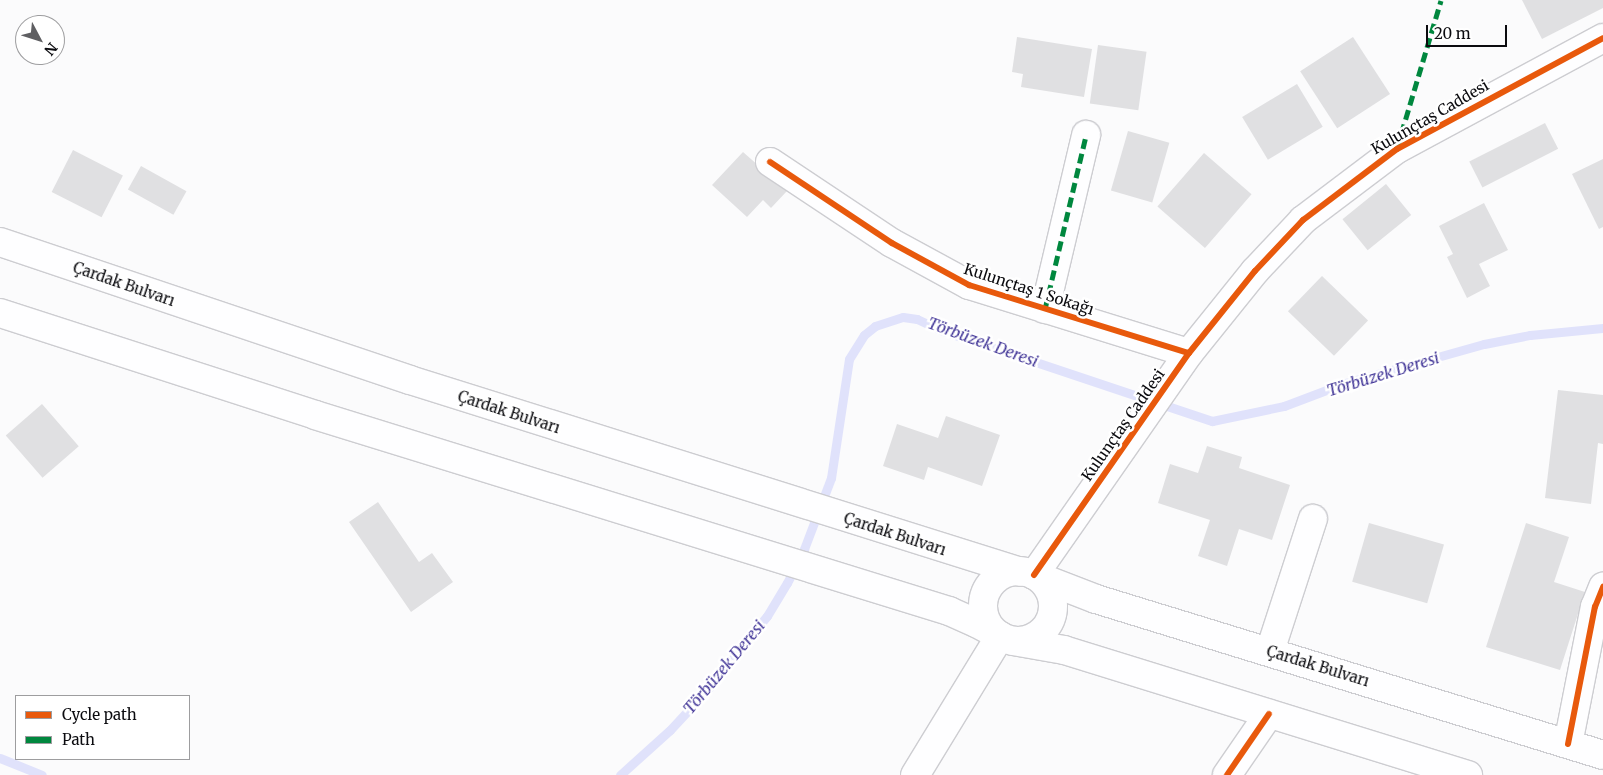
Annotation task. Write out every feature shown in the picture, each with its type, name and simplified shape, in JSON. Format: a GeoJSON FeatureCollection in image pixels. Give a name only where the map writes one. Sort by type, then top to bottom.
{"type":"FeatureCollection","features":[{"type":"Feature","properties":{"kind":"main road","name":"Kulunçtaş Caddesi"},"geometry":{"type":"LineString","coordinates":[[1027,574],[1113,462],[1189,353],[1274,250],[1340,189],[1397,149],[1446,120],[1603,38]]}},
{"type":"Feature","properties":{"kind":"main road"},"geometry":{"type":"LineString","coordinates":[[1045,309],[1086,135]]}},
{"type":"Feature","properties":{"kind":"main road","name":"Kulunçtaş 1 Sokağı"},"geometry":{"type":"LineString","coordinates":[[770,162],[933,267],[987,291],[1189,353]]}},
{"type":"Feature","properties":{"kind":"main road","name":"Çardak Bulvarı"},"geometry":{"type":"LineString","coordinates":[[0,242],[410,380],[1027,574],[1096,599],[1603,755]]}},
{"type":"Feature","properties":{"kind":"main road"},"geometry":{"type":"LineString","coordinates":[[0,312],[315,415],[948,611],[1007,638],[1064,650],[1453,773]]}},
{"type":"Feature","properties":{"kind":"main road"},"geometry":{"type":"LineString","coordinates":[[1270,652],[1313,519]]}},
{"type":"Feature","properties":{"kind":"main road"},"geometry":{"type":"LineString","coordinates":[[1027,574],[1044,584],[1051,596],[1051,617],[1039,634],[1027,640],[1007,638],[987,622],[983,609],[985,596],[991,584],[1002,576],[1027,574]]}},
{"type":"Feature","properties":{"kind":"main road"},"geometry":{"type":"LineString","coordinates":[[1568,744],[1594,607],[1603,586]]}},
{"type":"Feature","properties":{"kind":"main road"},"geometry":{"type":"LineString","coordinates":[[915,775],[1007,638]]}},
{"type":"Feature","properties":{"kind":"main road"},"geometry":{"type":"LineString","coordinates":[[1227,775],[1269,714]]}},
{"type":"Feature","properties":{"kind":"building"},"geometry":{"type":"Polygon","coordinates":[[[1522,0],[1603,0],[1603,8],[1542,39],[1522,0]]]}},
{"type":"Feature","properties":{"kind":"building"},"geometry":{"type":"Polygon","coordinates":[[[1017,37],[1092,49],[1084,97],[1021,87],[1023,74],[1012,72],[1017,37]]]}},
{"type":"Feature","properties":{"kind":"building"},"geometry":{"type":"Polygon","coordinates":[[[1353,37],[1390,94],[1337,128],[1300,71],[1353,37]]]}},
{"type":"Feature","properties":{"kind":"building"},"geometry":{"type":"Polygon","coordinates":[[[1098,45],[1147,52],[1138,110],[1090,103],[1098,45]]]}},
{"type":"Feature","properties":{"kind":"building"},"geometry":{"type":"Polygon","coordinates":[[[1297,84],[1323,127],[1268,160],[1242,117],[1297,84]]]}},
{"type":"Feature","properties":{"kind":"building"},"geometry":{"type":"Polygon","coordinates":[[[1545,123],[1558,149],[1482,187],[1469,162],[1545,123]]]}},
{"type":"Feature","properties":{"kind":"building"},"geometry":{"type":"Polygon","coordinates":[[[1128,131],[1169,143],[1152,202],[1111,191],[1128,131]]]}},
{"type":"Feature","properties":{"kind":"building"},"geometry":{"type":"Polygon","coordinates":[[[73,150],[123,175],[102,217],[52,192],[73,150]]]}},
{"type":"Feature","properties":{"kind":"building"},"geometry":{"type":"Polygon","coordinates":[[[743,152],[787,191],[771,208],[763,200],[747,217],[712,185],[743,152]]]}},
{"type":"Feature","properties":{"kind":"building"},"geometry":{"type":"Polygon","coordinates":[[[1204,153],[1252,194],[1205,248],[1157,207],[1204,153]]]}},
{"type":"Feature","properties":{"kind":"building"},"geometry":{"type":"Polygon","coordinates":[[[1603,159],[1603,227],[1599,229],[1572,174],[1603,159]]]}},
{"type":"Feature","properties":{"kind":"building"},"geometry":{"type":"Polygon","coordinates":[[[141,166],[186,191],[173,215],[128,190],[141,166]]]}},
{"type":"Feature","properties":{"kind":"building"},"geometry":{"type":"Polygon","coordinates":[[[1386,184],[1411,215],[1368,250],[1342,219],[1386,184]]]}},
{"type":"Feature","properties":{"kind":"building"},"geometry":{"type":"Polygon","coordinates":[[[1484,203],[1508,250],[1479,264],[1490,286],[1467,298],[1447,257],[1453,254],[1439,226],[1484,203]]]}},
{"type":"Feature","properties":{"kind":"building"},"geometry":{"type":"Polygon","coordinates":[[[1322,276],[1368,320],[1334,356],[1288,311],[1322,276]]]}},
{"type":"Feature","properties":{"kind":"building"},"geometry":{"type":"Polygon","coordinates":[[[1558,390],[1603,395],[1603,444],[1598,443],[1591,504],[1545,498],[1558,390]]]}},
{"type":"Feature","properties":{"kind":"building"},"geometry":{"type":"Polygon","coordinates":[[[42,404],[79,446],[43,478],[6,435],[42,404]]]}},
{"type":"Feature","properties":{"kind":"building"},"geometry":{"type":"Polygon","coordinates":[[[946,416],[1000,435],[982,486],[928,467],[924,480],[883,466],[897,424],[938,438],[946,416]]]}},
{"type":"Feature","properties":{"kind":"building"},"geometry":{"type":"Polygon","coordinates":[[[1207,446],[1242,457],[1239,468],[1290,485],[1272,540],[1239,529],[1227,566],[1198,556],[1210,520],[1158,503],[1170,464],[1198,473],[1207,446]]]}},
{"type":"Feature","properties":{"kind":"building"},"geometry":{"type":"Polygon","coordinates":[[[378,502],[419,562],[432,553],[453,582],[411,612],[349,522],[378,502]]]}},
{"type":"Feature","properties":{"kind":"building"},"geometry":{"type":"Polygon","coordinates":[[[1369,523],[1444,544],[1427,603],[1352,582],[1369,523]]]}},
{"type":"Feature","properties":{"kind":"building"},"geometry":{"type":"Polygon","coordinates":[[[1526,523],[1569,537],[1554,582],[1585,592],[1560,670],[1486,647],[1526,523]]]}},
{"type":"Feature","properties":{"kind":"waterway","name":"Törbüzek Deresi"},"geometry":{"type":"LineString","coordinates":[[620,775],[670,730],[708,689],[767,616],[787,583],[804,549],[831,478],[849,359],[864,335],[875,326],[903,317],[917,319],[943,331],[1212,421],[1284,406],[1345,383],[1484,344],[1530,335],[1603,328]]}},
{"type":"Feature","properties":{"kind":"waterway","name":"Törbüzek Deresi"},"geometry":{"type":"LineString","coordinates":[[0,758],[42,775]]}},
{"type":"Feature","properties":{"kind":"marked path"},"geometry":{"type":"LineString","coordinates":[[1397,148],[1441,0]]}},
{"type":"Feature","properties":{"kind":"marked path"},"geometry":{"type":"LineString","coordinates":[[1045,309],[1086,135]]}},
{"type":"Feature","properties":{"kind":"cycle path"},"geometry":{"type":"LineString","coordinates":[[1034,575],[1189,353],[1255,271],[1303,220],[1397,149],[1603,38]]}},
{"type":"Feature","properties":{"kind":"cycle path"},"geometry":{"type":"LineString","coordinates":[[770,162],[892,243],[969,285],[1189,353]]}},
{"type":"Feature","properties":{"kind":"cycle path"},"geometry":{"type":"LineString","coordinates":[[1568,744],[1595,607],[1603,587]]}},
{"type":"Feature","properties":{"kind":"cycle path"},"geometry":{"type":"LineString","coordinates":[[1227,775],[1269,714]]}}]}
